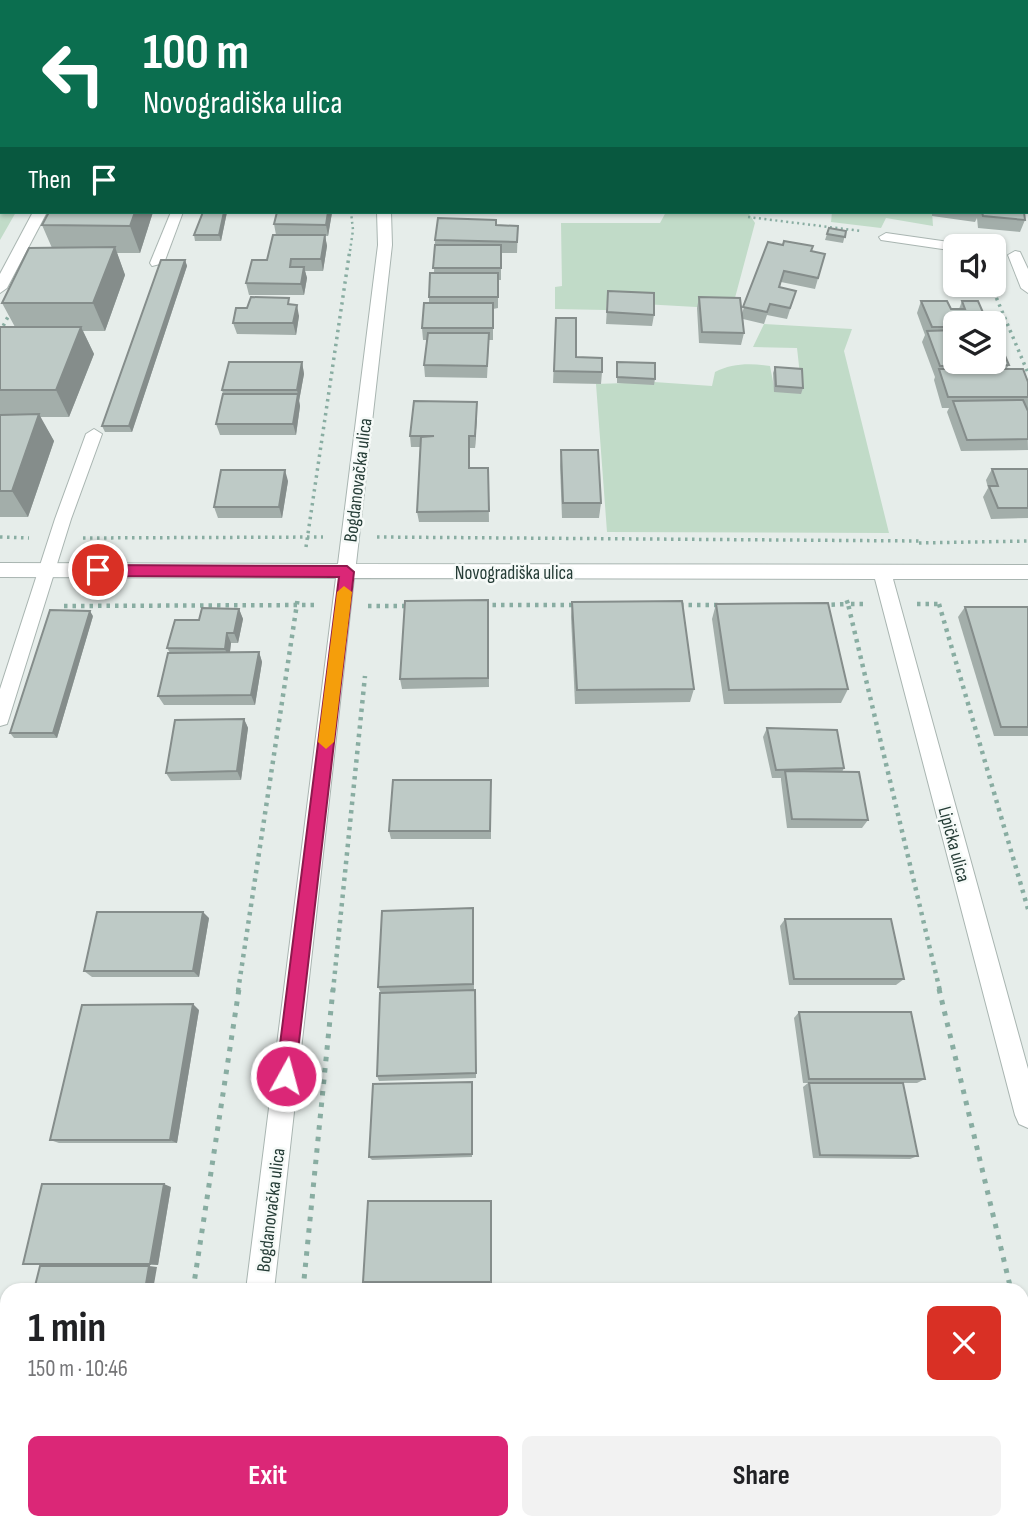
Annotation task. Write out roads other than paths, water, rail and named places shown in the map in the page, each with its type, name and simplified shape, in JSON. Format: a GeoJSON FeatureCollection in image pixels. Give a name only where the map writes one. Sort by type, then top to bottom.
{"type":"FeatureCollection","features":[{"type":"Feature","properties":{"kind":"street"},"geometry":{"type":"LineString","coordinates":[[0,288],[39,214]]}},
{"type":"Feature","properties":{"kind":"street","name":"Bogdanovačka ulica"},"geometry":{"type":"LineString","coordinates":[[261,1283],[385,245],[384,214]]}},
{"type":"Feature","properties":{"kind":"street"},"geometry":{"type":"LineString","coordinates":[[886,237],[943,245]]}},
{"type":"Feature","properties":{"kind":"street"},"geometry":{"type":"LineString","coordinates":[[1016,256],[1028,288]]}},
{"type":"Feature","properties":{"kind":"street","name":"Novogradiška ulica"},"geometry":{"type":"LineString","coordinates":[[0,570],[374,573],[1028,572]]}},
{"type":"Feature","properties":{"kind":"street","name":"Lipička ulica"},"geometry":{"type":"LineString","coordinates":[[882,572],[1028,1115]]}},
{"type":"Feature","properties":{"kind":"lane"},"geometry":{"type":"LineString","coordinates":[[157,263],[176,214]]}},
{"type":"Feature","properties":{"kind":"lane"},"geometry":{"type":"LineString","coordinates":[[0,718],[57,538],[94,434]]}}]}
